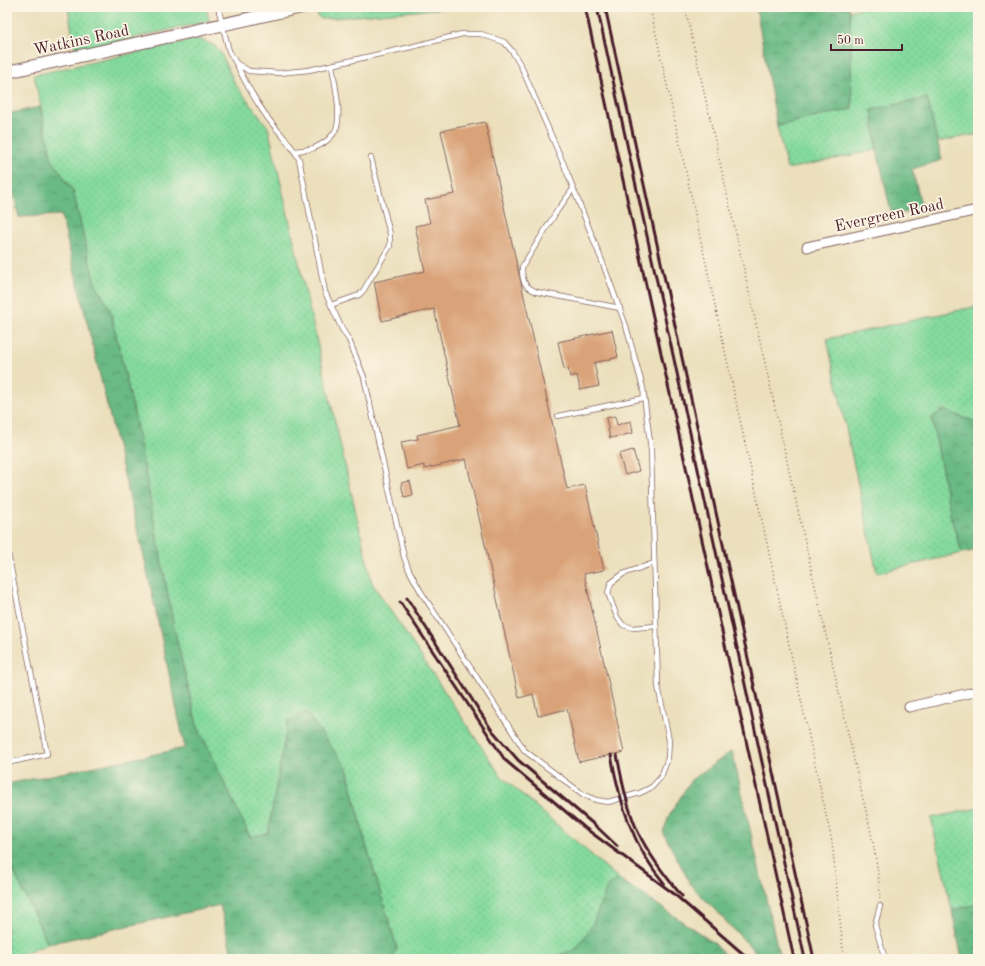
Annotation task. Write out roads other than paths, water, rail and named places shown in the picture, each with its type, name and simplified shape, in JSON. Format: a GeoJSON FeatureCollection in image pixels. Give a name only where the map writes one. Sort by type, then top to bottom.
{"type":"FeatureCollection","features":[{"type":"Feature","properties":{"kind":"street","name":"Watkins Road"},"geometry":{"type":"LineString","coordinates":[[7,72],[302,7]]}},
{"type":"Feature","properties":{"kind":"street","name":"Evergreen Road"},"geometry":{"type":"LineString","coordinates":[[807,247],[978,210]]}},
{"type":"Feature","properties":{"kind":"street"},"geometry":{"type":"LineString","coordinates":[[909,706],[978,691]]}},
{"type":"Feature","properties":{"kind":"lane"},"geometry":{"type":"LineString","coordinates":[[218,7],[229,51],[253,96],[268,118],[295,151],[299,159],[325,292],[342,329],[349,340],[364,377],[404,557],[409,570],[440,622],[525,751],[584,795],[596,800],[608,802],[640,793],[652,787],[661,777],[668,758],[669,740],[658,686],[651,450],[643,388],[620,308],[573,189],[521,66],[512,51],[504,42],[482,34],[462,34],[309,70],[268,73],[249,71],[236,63]]}},
{"type":"Feature","properties":{"kind":"lane"},"geometry":{"type":"LineString","coordinates":[[295,151],[314,148],[322,144],[334,133],[338,126],[339,117],[332,65]]}},
{"type":"Feature","properties":{"kind":"lane"},"geometry":{"type":"LineString","coordinates":[[331,306],[359,295],[363,291],[390,246],[390,234],[371,158]]}},
{"type":"Feature","properties":{"kind":"lane"},"geometry":{"type":"LineString","coordinates":[[573,189],[557,211],[522,267],[522,277],[527,287],[537,292],[620,308]]}},
{"type":"Feature","properties":{"kind":"lane"},"geometry":{"type":"LineString","coordinates":[[558,416],[644,398]]}},
{"type":"Feature","properties":{"kind":"lane"},"geometry":{"type":"LineString","coordinates":[[7,548],[47,754],[7,763]]}},
{"type":"Feature","properties":{"kind":"lane"},"geometry":{"type":"LineString","coordinates":[[654,563],[624,574],[611,583],[608,594],[617,617],[623,625],[632,628],[656,626]]}},
{"type":"Feature","properties":{"kind":"lane"},"geometry":{"type":"LineString","coordinates":[[880,906],[875,925],[885,959]]}},
{"type":"Feature","properties":{"kind":"railway"},"geometry":{"type":"LineString","coordinates":[[585,7],[794,959]]}},
{"type":"Feature","properties":{"kind":"railway"},"geometry":{"type":"LineString","coordinates":[[597,7],[805,959]]}},
{"type":"Feature","properties":{"kind":"railway"},"geometry":{"type":"LineString","coordinates":[[605,7],[814,959]]}},
{"type":"Feature","properties":{"kind":"railway"},"geometry":{"type":"LineString","coordinates":[[407,598],[491,729],[518,760],[617,846]]}},
{"type":"Feature","properties":{"kind":"railway"},"geometry":{"type":"LineString","coordinates":[[400,602],[505,760],[585,828],[677,896]]}},
{"type":"Feature","properties":{"kind":"railway"},"geometry":{"type":"LineString","coordinates":[[611,755],[623,807],[629,823],[643,854],[664,883]]}},
{"type":"Feature","properties":{"kind":"railway"},"geometry":{"type":"LineString","coordinates":[[617,755],[628,804],[638,832],[647,849],[682,896]]}},
{"type":"Feature","properties":{"kind":"railway"},"geometry":{"type":"LineString","coordinates":[[673,893],[749,959]]}}]}
